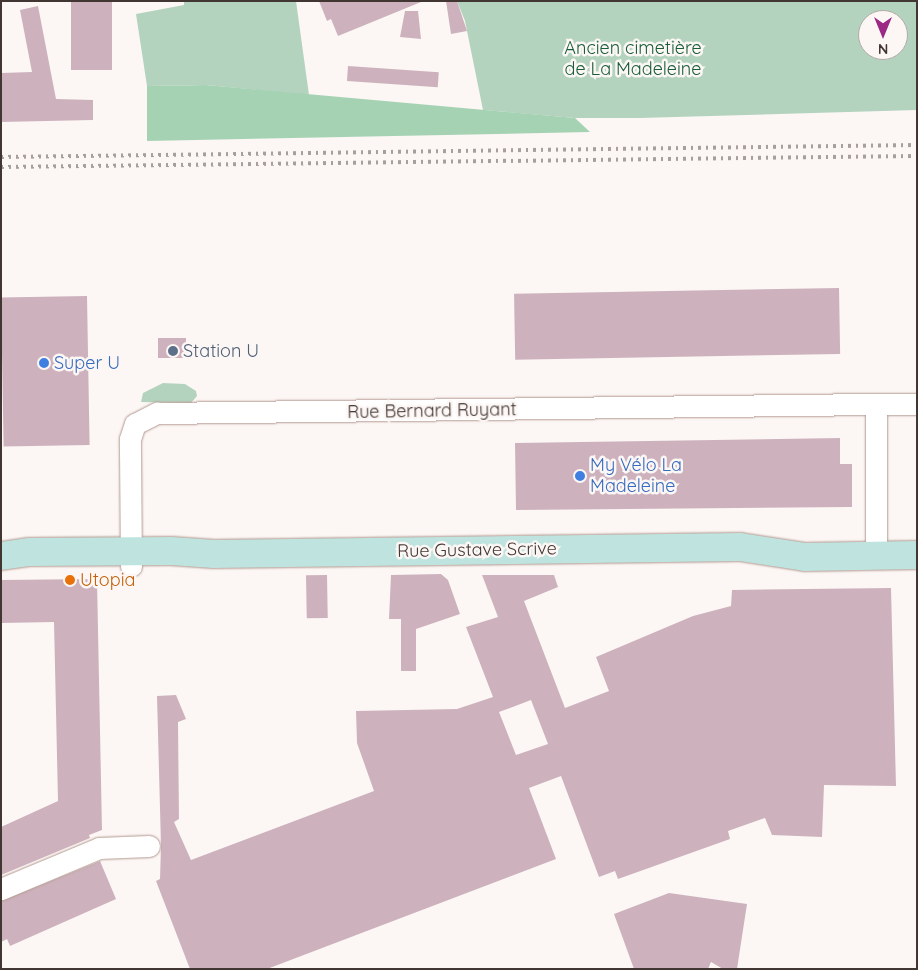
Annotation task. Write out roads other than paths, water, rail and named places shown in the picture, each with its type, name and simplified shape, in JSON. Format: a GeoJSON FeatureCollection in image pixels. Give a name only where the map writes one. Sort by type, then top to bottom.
{"type":"FeatureCollection","features":[{"type":"Feature","properties":{"kind":"street"},"geometry":{"type":"LineString","coordinates":[[876,404],[876,549]]}},
{"type":"Feature","properties":{"kind":"street","name":"Rue Bernard Ruyant"},"geometry":{"type":"LineString","coordinates":[[131,559],[130,439],[141,419],[157,413],[917,404]]}},
{"type":"Feature","properties":{"kind":"street","name":"Rue Gustave Scrive"},"geometry":{"type":"LineString","coordinates":[[876,549],[917,541]]}},
{"type":"Feature","properties":{"kind":"street","name":"Rue Gustave Scrive"},"geometry":{"type":"LineString","coordinates":[[1,557],[20,553],[131,559],[214,554],[740,547],[770,542],[876,549],[917,555]]}},
{"type":"Feature","properties":{"kind":"street"},"geometry":{"type":"LineString","coordinates":[[1,889],[99,848],[149,846]]}},
{"type":"Feature","properties":{"kind":"railway"},"geometry":{"type":"LineString","coordinates":[[1,157],[917,145]]}},
{"type":"Feature","properties":{"kind":"railway"},"geometry":{"type":"LineString","coordinates":[[1,167],[917,156]]}},
{"type":"Feature","properties":{"kind":"place","name":"Station U"},"geometry":{"type":"Point","coordinates":[173,351]}},
{"type":"Feature","properties":{"kind":"place","name":"Super U"},"geometry":{"type":"Point","coordinates":[44,363]}},
{"type":"Feature","properties":{"kind":"place","name":"My Vélo La Madeleine"},"geometry":{"type":"Point","coordinates":[580,476]}},
{"type":"Feature","properties":{"kind":"place","name":"Utopia"},"geometry":{"type":"Point","coordinates":[70,580]}},
{"type":"Feature","properties":{"kind":"park label","name":"Ancien cimetière de La Madeleine"},"geometry":{"type":"Point","coordinates":[633,59]}}]}
